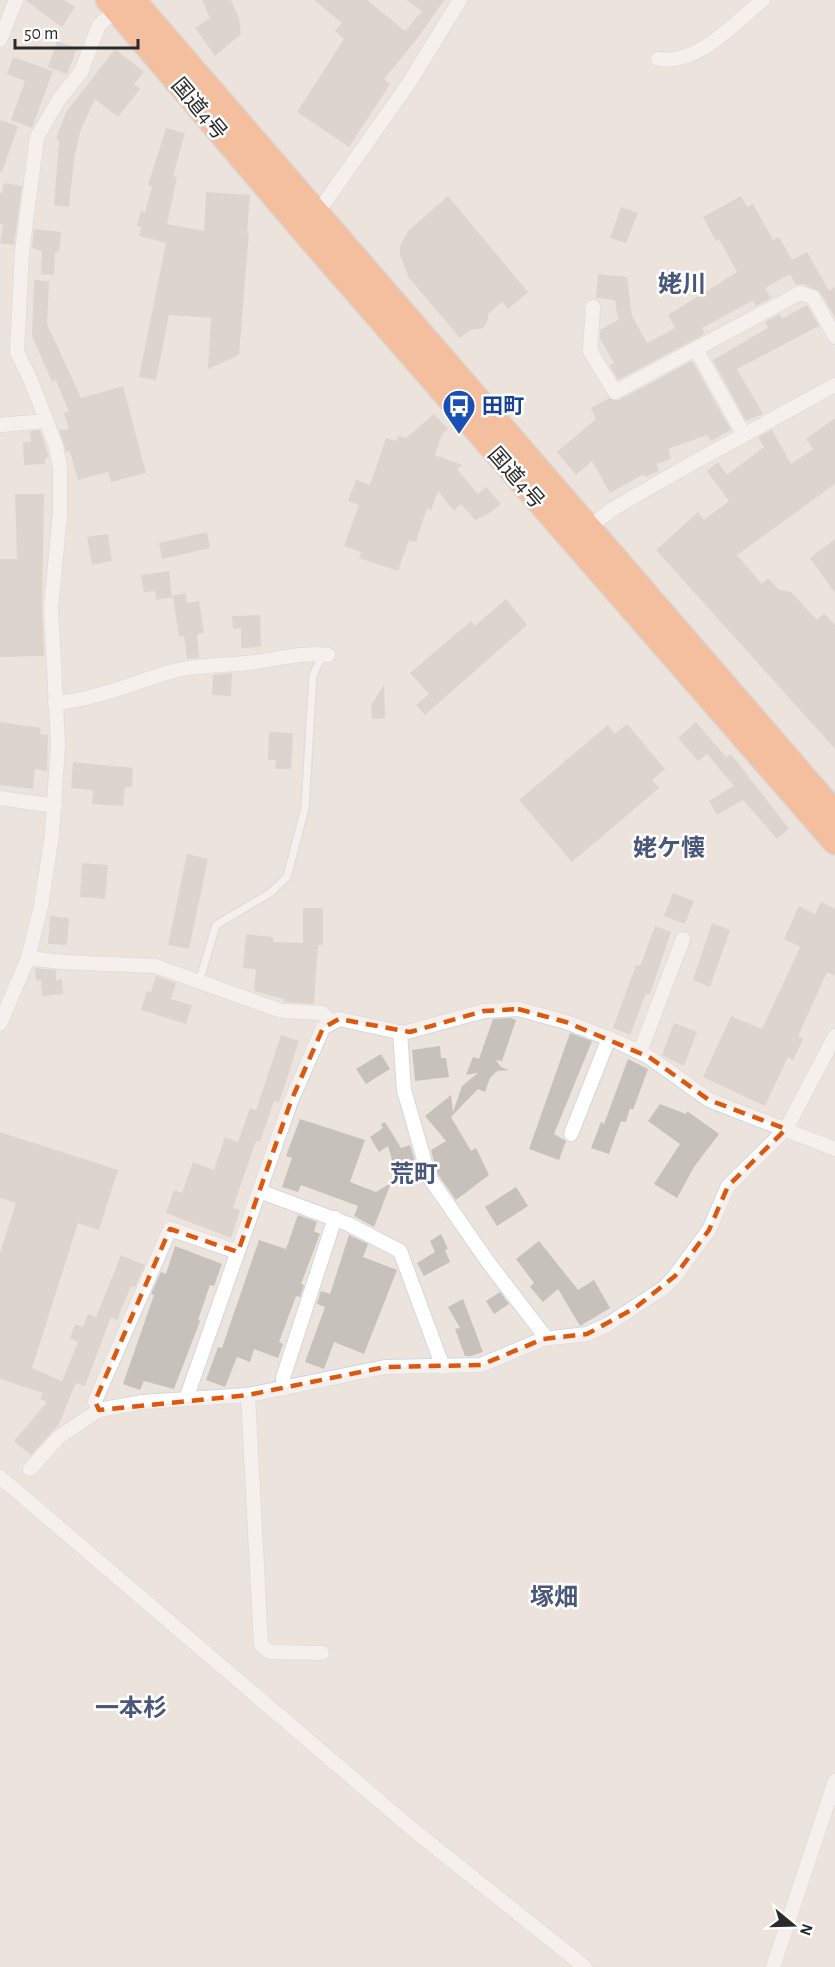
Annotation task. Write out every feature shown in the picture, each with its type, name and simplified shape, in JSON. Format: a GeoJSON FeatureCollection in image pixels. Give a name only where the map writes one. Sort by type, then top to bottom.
{"type":"FeatureCollection","features":[{"type":"Feature","properties":{"kind":"highway","name":"国道4号"},"geometry":{"type":"LineString","coordinates":[[119,3],[316,215],[590,526],[835,813]]}},
{"type":"Feature","properties":{"kind":"highway","name":"国道4号"},"geometry":{"type":"LineString","coordinates":[[119,3],[572,543],[835,842]]}},
{"type":"Feature","properties":{"kind":"street"},"geometry":{"type":"LineString","coordinates":[[0,40],[16,0]]}},
{"type":"Feature","properties":{"kind":"street"},"geometry":{"type":"LineString","coordinates":[[316,215],[409,83],[460,0]]}},
{"type":"Feature","properties":{"kind":"street"},"geometry":{"type":"LineString","coordinates":[[658,59],[678,60],[696,54],[763,0]]}},
{"type":"Feature","properties":{"kind":"street"},"geometry":{"type":"LineString","coordinates":[[0,1024],[28,958],[49,864],[58,746],[51,607],[60,514],[60,469],[56,446],[17,352],[20,272],[35,144],[60,98],[81,72],[99,25],[119,3]]}},
{"type":"Feature","properties":{"kind":"street"},"geometry":{"type":"LineString","coordinates":[[593,307],[590,351],[615,392],[800,293],[813,297],[835,337]]}},
{"type":"Feature","properties":{"kind":"street"},"geometry":{"type":"LineString","coordinates":[[696,349],[744,435]]}},
{"type":"Feature","properties":{"kind":"street"},"geometry":{"type":"LineString","coordinates":[[572,543],[590,526],[631,499],[835,385]]}},
{"type":"Feature","properties":{"kind":"street"},"geometry":{"type":"LineString","coordinates":[[0,425],[45,422]]}},
{"type":"Feature","properties":{"kind":"street"},"geometry":{"type":"LineString","coordinates":[[55,703],[89,697],[200,665],[247,663],[291,655],[325,655]]}},
{"type":"Feature","properties":{"kind":"street"},"geometry":{"type":"LineString","coordinates":[[0,798],[55,806]]}},
{"type":"Feature","properties":{"kind":"street"},"geometry":{"type":"LineString","coordinates":[[640,1052],[683,939]]}},
{"type":"Feature","properties":{"kind":"street"},"geometry":{"type":"LineString","coordinates":[[28,958],[62,962],[156,966],[282,1011],[322,1013],[332,1022]]}},
{"type":"Feature","properties":{"kind":"street"},"geometry":{"type":"LineString","coordinates":[[186,1399],[291,1101],[323,1028],[339,1019],[400,1032],[504,1008],[519,1009],[566,1022],[609,1038],[640,1052],[709,1100],[835,1149]]}},
{"type":"Feature","properties":{"kind":"street"},"geometry":{"type":"LineString","coordinates":[[400,1032],[404,1090],[429,1176],[488,1262],[547,1339]]}},
{"type":"Feature","properties":{"kind":"street"},"geometry":{"type":"LineString","coordinates":[[30,1469],[59,1437],[99,1410],[143,1402],[248,1395],[385,1367],[481,1365],[547,1339],[587,1334],[607,1325],[665,1287],[709,1230],[728,1186],[786,1129],[835,1036]]}},
{"type":"Feature","properties":{"kind":"street"},"geometry":{"type":"LineString","coordinates":[[571,1134],[609,1038]]}},
{"type":"Feature","properties":{"kind":"street"},"geometry":{"type":"LineString","coordinates":[[259,1191],[335,1218],[400,1251],[443,1367]]}},
{"type":"Feature","properties":{"kind":"street"},"geometry":{"type":"LineString","coordinates":[[283,1389],[283,1378],[335,1218]]}},
{"type":"Feature","properties":{"kind":"street"},"geometry":{"type":"LineString","coordinates":[[99,1410],[95,1401],[170,1229],[238,1252]]}},
{"type":"Feature","properties":{"kind":"street"},"geometry":{"type":"LineString","coordinates":[[248,1395],[261,1645],[270,1652],[322,1653]]}},
{"type":"Feature","properties":{"kind":"street"},"geometry":{"type":"LineString","coordinates":[[0,1477],[402,1820],[585,1967]]}},
{"type":"Feature","properties":{"kind":"street"},"geometry":{"type":"LineString","coordinates":[[773,1967],[835,1781]]}},
{"type":"Feature","properties":{"kind":"street"},"geometry":{"type":"LineString","coordinates":[[777,1952],[787,1967]]}},
{"type":"Feature","properties":{"kind":"lane"},"geometry":{"type":"LineString","coordinates":[[200,980],[216,925],[270,892],[287,877],[305,808],[313,675],[325,655]]}},
{"type":"Feature","properties":{"kind":"highlighted area"},"geometry":{"type":"Polygon","coordinates":[[[518,1009],[566,1022],[649,1057],[709,1100],[786,1129],[728,1186],[709,1230],[675,1276],[635,1308],[587,1334],[543,1339],[481,1365],[385,1367],[248,1395],[99,1410],[95,1401],[170,1229],[238,1252],[291,1101],[323,1028],[339,1019],[410,1032],[484,1011],[518,1009]]]}},
{"type":"Feature","properties":{"kind":"building"},"geometry":{"type":"Polygon","coordinates":[[[25,0],[64,0],[75,7],[62,27],[25,0]]]}},
{"type":"Feature","properties":{"kind":"building"},"geometry":{"type":"Polygon","coordinates":[[[202,0],[231,0],[239,18],[241,34],[215,56],[195,28],[210,18],[202,0]]]}},
{"type":"Feature","properties":{"kind":"building"},"geometry":{"type":"Polygon","coordinates":[[[314,0],[367,0],[405,31],[422,11],[406,0],[444,0],[417,39],[384,79],[390,84],[349,147],[297,112],[344,39],[335,31],[342,23],[314,0]]]}},
{"type":"Feature","properties":{"kind":"building"},"geometry":{"type":"Polygon","coordinates":[[[57,41],[77,48],[67,74],[48,67],[57,41]]]}},
{"type":"Feature","properties":{"kind":"building"},"geometry":{"type":"Polygon","coordinates":[[[115,49],[144,72],[134,84],[140,89],[118,117],[95,99],[80,132],[69,207],[54,205],[59,140],[56,139],[66,112],[115,49]]]}},
{"type":"Feature","properties":{"kind":"building"},"geometry":{"type":"Polygon","coordinates":[[[13,57],[53,71],[32,128],[11,120],[25,81],[7,74],[13,57]]]}},
{"type":"Feature","properties":{"kind":"building"},"geometry":{"type":"Polygon","coordinates":[[[0,120],[18,126],[2,172],[0,171],[0,120]]]}},
{"type":"Feature","properties":{"kind":"building"},"geometry":{"type":"Polygon","coordinates":[[[166,128],[185,133],[173,176],[177,177],[167,224],[204,231],[206,192],[250,195],[247,233],[249,233],[239,355],[208,369],[211,318],[169,315],[156,380],[139,377],[166,243],[139,236],[141,227],[137,226],[141,211],[145,212],[152,186],[148,185],[166,128]]]}},
{"type":"Feature","properties":{"kind":"building"},"geometry":{"type":"Polygon","coordinates":[[[4,183],[22,186],[14,245],[0,243],[3,224],[0,224],[0,193],[2,193],[4,183]]]}},
{"type":"Feature","properties":{"kind":"building"},"geometry":{"type":"Polygon","coordinates":[[[448,196],[528,292],[508,309],[502,302],[488,314],[488,320],[483,328],[470,330],[460,338],[409,278],[400,255],[400,246],[408,231],[448,196]]]}},
{"type":"Feature","properties":{"kind":"building"},"geometry":{"type":"Polygon","coordinates":[[[741,196],[747,207],[753,204],[773,240],[779,237],[792,260],[807,252],[829,291],[835,287],[835,317],[820,292],[803,284],[796,285],[790,274],[765,288],[771,298],[756,306],[753,301],[739,308],[702,328],[705,334],[618,380],[610,366],[614,363],[600,339],[600,330],[618,320],[615,300],[596,298],[598,274],[627,277],[632,316],[647,343],[675,328],[668,315],[737,272],[719,239],[716,241],[703,217],[741,196]]]}},
{"type":"Feature","properties":{"kind":"building"},"geometry":{"type":"Polygon","coordinates":[[[621,207],[638,213],[626,243],[610,238],[621,207]]]}},
{"type":"Feature","properties":{"kind":"building"},"geometry":{"type":"Polygon","coordinates":[[[34,229],[61,232],[59,253],[55,252],[54,275],[41,274],[42,251],[32,248],[34,229]]]}},
{"type":"Feature","properties":{"kind":"building"},"geometry":{"type":"Polygon","coordinates":[[[34,280],[49,281],[47,324],[81,398],[123,386],[146,473],[111,482],[108,472],[78,480],[70,451],[66,452],[59,430],[69,429],[64,413],[69,412],[56,380],[52,382],[32,336],[34,280]]]}},
{"type":"Feature","properties":{"kind":"building"},"geometry":{"type":"Polygon","coordinates":[[[807,305],[819,326],[737,369],[763,414],[746,421],[713,360],[768,328],[765,322],[780,314],[782,319],[807,305]]]}},
{"type":"Feature","properties":{"kind":"building"},"geometry":{"type":"Polygon","coordinates":[[[692,361],[731,430],[711,441],[707,435],[668,449],[671,459],[656,464],[659,471],[645,477],[644,474],[610,493],[592,461],[576,475],[557,452],[596,419],[591,408],[609,398],[619,400],[692,361]]]}},
{"type":"Feature","properties":{"kind":"building"},"geometry":{"type":"Polygon","coordinates":[[[434,414],[448,429],[442,434],[435,455],[463,465],[457,469],[478,494],[486,487],[501,504],[490,513],[475,520],[461,504],[454,511],[438,491],[431,510],[427,508],[416,542],[409,540],[398,571],[359,558],[361,552],[344,546],[359,505],[348,501],[356,480],[370,485],[386,438],[396,441],[398,436],[406,438],[434,414]]]}},
{"type":"Feature","properties":{"kind":"building"},"geometry":{"type":"Polygon","coordinates":[[[835,418],[835,484],[737,555],[762,584],[768,578],[779,590],[791,592],[817,620],[824,613],[835,625],[835,749],[656,550],[698,512],[704,520],[729,501],[707,471],[718,462],[727,475],[764,447],[758,437],[772,430],[791,464],[813,449],[806,439],[835,418]]]}},
{"type":"Feature","properties":{"kind":"building"},"geometry":{"type":"Polygon","coordinates":[[[40,430],[49,457],[45,458],[45,464],[24,465],[23,442],[31,442],[30,431],[40,430]]]}},
{"type":"Feature","properties":{"kind":"building"},"geometry":{"type":"Polygon","coordinates":[[[15,494],[44,494],[42,607],[44,656],[0,657],[0,559],[17,559],[15,494]]]}},
{"type":"Feature","properties":{"kind":"building"},"geometry":{"type":"Polygon","coordinates":[[[207,532],[210,548],[162,559],[159,543],[207,532]]]}},
{"type":"Feature","properties":{"kind":"building"},"geometry":{"type":"Polygon","coordinates":[[[108,534],[112,561],[92,565],[87,537],[108,534]]]}},
{"type":"Feature","properties":{"kind":"building"},"geometry":{"type":"Polygon","coordinates":[[[835,539],[835,593],[810,558],[835,539]]]}},
{"type":"Feature","properties":{"kind":"building"},"geometry":{"type":"Polygon","coordinates":[[[169,571],[172,596],[186,593],[187,603],[199,601],[204,633],[197,634],[199,658],[187,659],[184,636],[179,637],[173,597],[156,600],[155,591],[144,592],[141,575],[169,571]]]}},
{"type":"Feature","properties":{"kind":"building"},"geometry":{"type":"Polygon","coordinates":[[[506,599],[527,625],[425,715],[416,705],[429,694],[410,673],[471,621],[475,626],[506,599]]]}},
{"type":"Feature","properties":{"kind":"building"},"geometry":{"type":"Polygon","coordinates":[[[260,615],[261,647],[241,648],[241,628],[233,629],[232,616],[260,615]]]}},
{"type":"Feature","properties":{"kind":"building"},"geometry":{"type":"Polygon","coordinates":[[[232,673],[231,696],[212,695],[213,675],[232,673]]]}},
{"type":"Feature","properties":{"kind":"building"},"geometry":{"type":"Polygon","coordinates":[[[384,685],[385,718],[372,719],[371,705],[384,685]]]}},
{"type":"Feature","properties":{"kind":"building"},"geometry":{"type":"Polygon","coordinates":[[[0,722],[41,728],[40,734],[48,735],[47,771],[35,769],[33,789],[0,785],[0,722]]]}},
{"type":"Feature","properties":{"kind":"building"},"geometry":{"type":"Polygon","coordinates":[[[696,722],[726,757],[731,754],[789,829],[777,839],[743,800],[717,815],[709,801],[734,786],[707,754],[698,761],[678,738],[696,722]]]}},
{"type":"Feature","properties":{"kind":"building"},"geometry":{"type":"Polygon","coordinates":[[[627,724],[665,769],[652,780],[659,788],[572,862],[519,800],[608,725],[615,734],[627,724]]]}},
{"type":"Feature","properties":{"kind":"building"},"geometry":{"type":"Polygon","coordinates":[[[269,732],[293,733],[291,769],[275,769],[276,760],[268,760],[269,732]]]}},
{"type":"Feature","properties":{"kind":"building"},"geometry":{"type":"Polygon","coordinates":[[[73,762],[133,768],[132,787],[125,787],[123,806],[92,804],[93,790],[71,788],[73,762]]]}},
{"type":"Feature","properties":{"kind":"building"},"geometry":{"type":"Polygon","coordinates":[[[187,854],[208,859],[189,949],[168,945],[187,854]]]}},
{"type":"Feature","properties":{"kind":"building"},"geometry":{"type":"Polygon","coordinates":[[[82,863],[108,865],[105,899],[80,897],[82,863]]]}},
{"type":"Feature","properties":{"kind":"building"},"geometry":{"type":"Polygon","coordinates":[[[673,893],[694,901],[685,924],[664,916],[673,893]]]}},
{"type":"Feature","properties":{"kind":"building"},"geometry":{"type":"Polygon","coordinates":[[[821,902],[835,909],[835,976],[827,972],[798,1036],[803,1039],[793,1060],[788,1057],[765,1106],[703,1077],[731,1016],[762,1029],[800,947],[784,939],[799,906],[815,914],[821,902]]]}},
{"type":"Feature","properties":{"kind":"building"},"geometry":{"type":"Polygon","coordinates":[[[303,908],[323,908],[323,945],[318,945],[314,1004],[284,1002],[284,999],[254,991],[256,969],[243,968],[246,934],[273,937],[273,942],[303,943],[303,908]]]}},
{"type":"Feature","properties":{"kind":"building"},"geometry":{"type":"Polygon","coordinates":[[[50,916],[69,918],[67,945],[48,944],[50,916]]]}},
{"type":"Feature","properties":{"kind":"building"},"geometry":{"type":"Polygon","coordinates":[[[712,923],[730,930],[710,987],[693,980],[712,923]]]}},
{"type":"Feature","properties":{"kind":"building"},"geometry":{"type":"Polygon","coordinates":[[[655,926],[671,932],[650,994],[646,993],[630,1035],[613,1028],[636,965],[640,966],[655,926]]]}},
{"type":"Feature","properties":{"kind":"building"},"geometry":{"type":"Polygon","coordinates":[[[35,968],[56,970],[56,980],[62,979],[63,994],[42,996],[41,980],[36,981],[35,968]]]}},
{"type":"Feature","properties":{"kind":"building"},"geometry":{"type":"Polygon","coordinates":[[[156,976],[176,983],[171,999],[192,1005],[186,1024],[141,1010],[147,991],[151,992],[156,976]]]}},
{"type":"Feature","properties":{"kind":"building"},"geometry":{"type":"Polygon","coordinates":[[[493,1019],[516,1020],[502,1061],[496,1060],[501,1067],[509,1070],[497,1071],[490,1078],[485,1092],[478,1089],[451,1117],[471,1151],[476,1148],[489,1175],[456,1200],[437,1173],[431,1150],[446,1141],[425,1116],[451,1095],[453,1112],[462,1086],[478,1073],[466,1075],[473,1057],[479,1059],[493,1019]]]}},
{"type":"Feature","properties":{"kind":"building"},"geometry":{"type":"Polygon","coordinates":[[[674,1023],[697,1032],[684,1066],[662,1055],[674,1023]]]}},
{"type":"Feature","properties":{"kind":"building"},"geometry":{"type":"Polygon","coordinates":[[[570,1033],[592,1041],[554,1134],[566,1141],[559,1160],[529,1149],[570,1033]]]}},
{"type":"Feature","properties":{"kind":"building"},"geometry":{"type":"Polygon","coordinates":[[[281,1035],[299,1041],[279,1103],[274,1101],[260,1142],[256,1141],[243,1178],[233,1208],[240,1210],[231,1238],[166,1213],[174,1190],[182,1193],[193,1162],[214,1170],[225,1137],[238,1142],[250,1108],[256,1110],[281,1035]]]}},
{"type":"Feature","properties":{"kind":"building"},"geometry":{"type":"Polygon","coordinates":[[[440,1046],[441,1058],[446,1058],[449,1077],[415,1081],[412,1050],[440,1046]]]}},
{"type":"Feature","properties":{"kind":"building"},"geometry":{"type":"Polygon","coordinates":[[[381,1054],[390,1069],[366,1084],[356,1069],[381,1054]]]}},
{"type":"Feature","properties":{"kind":"building"},"geometry":{"type":"Polygon","coordinates":[[[628,1059],[648,1069],[633,1110],[630,1108],[626,1122],[621,1121],[609,1154],[591,1148],[601,1122],[604,1124],[628,1059]]]}},
{"type":"Feature","properties":{"kind":"building"},"geometry":{"type":"Polygon","coordinates":[[[660,1104],[686,1114],[687,1111],[719,1134],[694,1167],[677,1198],[654,1184],[680,1144],[648,1121],[660,1104]]]}},
{"type":"Feature","properties":{"kind":"building"},"geometry":{"type":"Polygon","coordinates":[[[300,1119],[365,1140],[350,1182],[376,1192],[391,1183],[374,1227],[354,1216],[358,1206],[301,1185],[298,1192],[282,1187],[292,1158],[286,1156],[300,1119]]]}},
{"type":"Feature","properties":{"kind":"building"},"geometry":{"type":"Polygon","coordinates":[[[385,1122],[401,1148],[410,1145],[419,1175],[398,1181],[388,1146],[379,1152],[370,1137],[383,1128],[381,1124],[385,1122]]]}},
{"type":"Feature","properties":{"kind":"building"},"geometry":{"type":"Polygon","coordinates":[[[0,1132],[118,1170],[99,1230],[78,1223],[32,1368],[62,1381],[78,1342],[70,1338],[75,1324],[83,1327],[88,1314],[96,1317],[121,1255],[145,1265],[135,1287],[131,1286],[117,1320],[111,1317],[85,1386],[76,1383],[59,1424],[31,1455],[14,1441],[47,1402],[40,1399],[43,1393],[0,1379],[0,1253],[16,1203],[0,1198],[0,1132]]]}},
{"type":"Feature","properties":{"kind":"building"},"geometry":{"type":"Polygon","coordinates":[[[516,1187],[528,1206],[497,1226],[485,1207],[516,1187]]]}},
{"type":"Feature","properties":{"kind":"building"},"geometry":{"type":"Polygon","coordinates":[[[298,1215],[317,1222],[314,1231],[320,1234],[301,1284],[304,1285],[300,1297],[296,1296],[279,1342],[283,1344],[278,1358],[254,1349],[250,1362],[237,1357],[225,1387],[206,1380],[218,1347],[222,1348],[259,1240],[286,1249],[298,1215]]]}},
{"type":"Feature","properties":{"kind":"building"},"geometry":{"type":"Polygon","coordinates":[[[441,1234],[448,1249],[445,1250],[450,1262],[424,1276],[417,1263],[435,1252],[430,1241],[441,1234]]]}},
{"type":"Feature","properties":{"kind":"building"},"geometry":{"type":"Polygon","coordinates":[[[349,1235],[368,1244],[363,1257],[397,1270],[364,1354],[334,1342],[324,1369],[305,1362],[325,1307],[317,1304],[321,1291],[330,1294],[349,1235]]]}},
{"type":"Feature","properties":{"kind":"building"},"geometry":{"type":"Polygon","coordinates":[[[539,1241],[578,1290],[594,1280],[610,1308],[580,1326],[558,1289],[543,1302],[530,1287],[534,1283],[516,1259],[539,1241]]]}},
{"type":"Feature","properties":{"kind":"building"},"geometry":{"type":"Polygon","coordinates":[[[175,1246],[222,1264],[214,1286],[210,1285],[198,1320],[200,1321],[174,1389],[144,1381],[140,1390],[123,1384],[154,1295],[151,1294],[161,1272],[166,1274],[175,1246]]]}},
{"type":"Feature","properties":{"kind":"building"},"geometry":{"type":"Polygon","coordinates":[[[500,1292],[509,1304],[494,1314],[486,1301],[500,1292]]]}},
{"type":"Feature","properties":{"kind":"building"},"geometry":{"type":"Polygon","coordinates":[[[463,1299],[483,1352],[471,1356],[465,1356],[455,1329],[460,1328],[448,1307],[463,1299]]]}},
{"type":"Feature","properties":{"kind":"place","name":"田町"},"geometry":{"type":"Point","coordinates":[459,435]}},
{"type":"Feature","properties":{"kind":"district","name":"姥川"},"geometry":{"type":"Point","coordinates":[682,285]}},
{"type":"Feature","properties":{"kind":"district","name":"姥ケ懐"},"geometry":{"type":"Point","coordinates":[669,849]}},
{"type":"Feature","properties":{"kind":"district","name":"荒町"},"geometry":{"type":"Point","coordinates":[414,1175]}},
{"type":"Feature","properties":{"kind":"district","name":"塚畑"},"geometry":{"type":"Point","coordinates":[554,1598]}},
{"type":"Feature","properties":{"kind":"district","name":"一本杉"},"geometry":{"type":"Point","coordinates":[131,1709]}}]}
